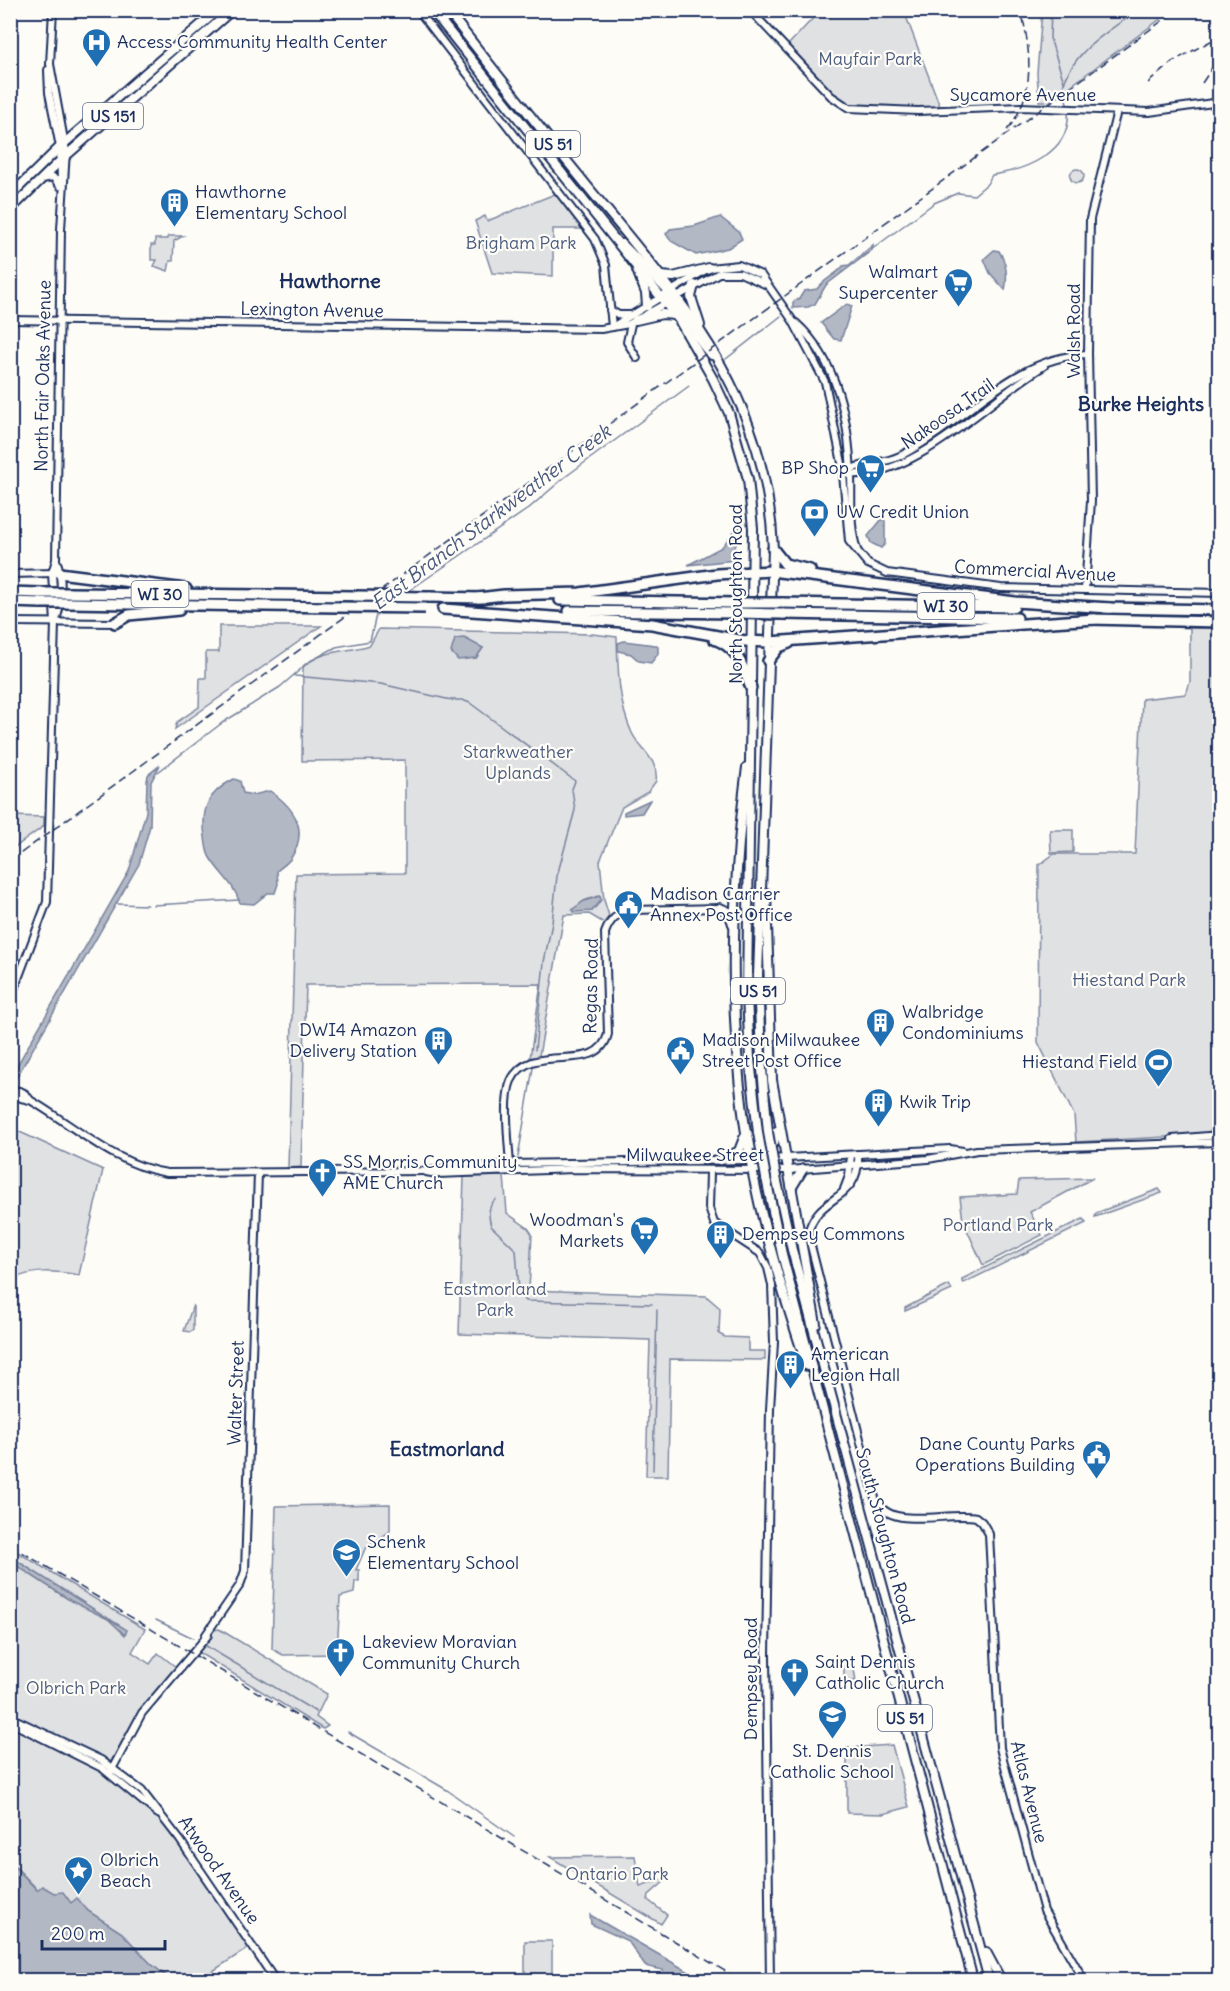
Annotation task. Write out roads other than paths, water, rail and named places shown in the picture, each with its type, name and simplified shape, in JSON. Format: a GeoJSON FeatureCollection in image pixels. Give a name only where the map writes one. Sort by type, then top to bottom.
{"type":"FeatureCollection","features":[{"type":"Feature","properties":{"kind":"highway"},"geometry":{"type":"LineString","coordinates":[[773,549],[778,558],[788,565],[860,582]]}},
{"type":"Feature","properties":{"kind":"highway"},"geometry":{"type":"LineString","coordinates":[[478,598],[611,591],[690,577],[771,571],[1015,602],[1110,608]]}},
{"type":"Feature","properties":{"kind":"highway"},"geometry":{"type":"LineString","coordinates":[[56,573],[251,595]]}},
{"type":"Feature","properties":{"kind":"highway","name":"WI 30"},"geometry":{"type":"LineString","coordinates":[[10,592],[1220,610]]}},
{"type":"Feature","properties":{"kind":"highway","name":"WI 30"},"geometry":{"type":"LineString","coordinates":[[10,603],[1220,622]]}},
{"type":"Feature","properties":{"kind":"highway"},"geometry":{"type":"LineString","coordinates":[[115,623],[129,615],[225,606]]}},
{"type":"Feature","properties":{"kind":"highway"},"geometry":{"type":"LineString","coordinates":[[443,609],[554,615],[677,628],[752,642],[794,642],[965,627],[1095,619]]}},
{"type":"Feature","properties":{"kind":"highway"},"geometry":{"type":"LineString","coordinates":[[677,628],[729,646],[741,659],[751,688]]}},
{"type":"Feature","properties":{"kind":"highway"},"geometry":{"type":"LineString","coordinates":[[768,661],[779,647],[794,642]]}},
{"type":"Feature","properties":{"kind":"main road","name":"US 151"},"geometry":{"type":"LineString","coordinates":[[10,196],[63,144],[218,10]]}},
{"type":"Feature","properties":{"kind":"main road","name":"US 151"},"geometry":{"type":"LineString","coordinates":[[10,210],[63,158],[232,10]]}},
{"type":"Feature","properties":{"kind":"main road","name":"North Stoughton Road"},"geometry":{"type":"LineString","coordinates":[[432,10],[611,237],[704,335],[739,400],[757,448],[769,502],[773,549],[758,1002],[768,1132],[780,1204]]}},
{"type":"Feature","properties":{"kind":"main road","name":"North Stoughton Road"},"geometry":{"type":"LineString","coordinates":[[447,10],[661,276],[675,315],[722,397],[738,438],[752,508],[752,721],[747,995],[750,1059],[771,1206]]}},
{"type":"Feature","properties":{"kind":"main road"},"geometry":{"type":"LineString","coordinates":[[611,237],[636,256],[669,296],[707,351],[718,360]]}},
{"type":"Feature","properties":{"kind":"main road"},"geometry":{"type":"LineString","coordinates":[[636,265],[646,292],[647,306]]}},
{"type":"Feature","properties":{"kind":"main road"},"geometry":{"type":"LineString","coordinates":[[661,276],[673,277],[709,268]]}},
{"type":"Feature","properties":{"kind":"main road"},"geometry":{"type":"LineString","coordinates":[[694,285],[691,297],[704,335]]}},
{"type":"Feature","properties":{"kind":"main road"},"geometry":{"type":"LineString","coordinates":[[634,318],[662,314],[675,315]]}},
{"type":"Feature","properties":{"kind":"main road"},"geometry":{"type":"LineString","coordinates":[[752,721],[736,881],[735,937],[736,1030],[745,1131],[761,1209],[800,1347],[828,1430]]}},
{"type":"Feature","properties":{"kind":"main road"},"geometry":{"type":"LineString","coordinates":[[764,850],[768,1022],[777,1122],[792,1188],[819,1348]]}},
{"type":"Feature","properties":{"kind":"main road"},"geometry":{"type":"LineString","coordinates":[[735,937],[731,915],[720,908],[732,900],[736,881]]}},
{"type":"Feature","properties":{"kind":"main road"},"geometry":{"type":"LineString","coordinates":[[745,1131],[757,1147],[768,1148],[776,1141],[777,1122]]}},
{"type":"Feature","properties":{"kind":"main road"},"geometry":{"type":"LineString","coordinates":[[722,1160],[740,1151],[745,1131]]}},
{"type":"Feature","properties":{"kind":"main road"},"geometry":{"type":"LineString","coordinates":[[792,1188],[803,1169]]}},
{"type":"Feature","properties":{"kind":"main road","name":"South Stoughton Road"},"geometry":{"type":"LineString","coordinates":[[780,1204],[989,1980]]}},
{"type":"Feature","properties":{"kind":"main road","name":"South Stoughton Road"},"geometry":{"type":"LineString","coordinates":[[771,1206],[973,1980]]}},
{"type":"Feature","properties":{"kind":"main road"},"geometry":{"type":"LineString","coordinates":[[854,1529],[866,1526]]}},
{"type":"Feature","properties":{"kind":"main road"},"geometry":{"type":"LineString","coordinates":[[945,1816],[987,1956],[1000,1980]]}},
{"type":"Feature","properties":{"kind":"main road"},"geometry":{"type":"LineString","coordinates":[[954,1907],[968,1980]]}},
{"type":"Feature","properties":{"kind":"street"},"geometry":{"type":"LineString","coordinates":[[53,10],[49,93],[63,144]]}},
{"type":"Feature","properties":{"kind":"street"},"geometry":{"type":"LineString","coordinates":[[418,10],[595,239],[606,265],[612,327]]}},
{"type":"Feature","properties":{"kind":"street","name":"Sycamore Avenue"},"geometry":{"type":"LineString","coordinates":[[750,10],[831,96],[849,108],[864,110],[1068,109],[1149,112],[1220,102]]}},
{"type":"Feature","properties":{"kind":"street"},"geometry":{"type":"LineString","coordinates":[[50,64],[62,122],[63,144]]}},
{"type":"Feature","properties":{"kind":"street","name":"Walsh Road"},"geometry":{"type":"LineString","coordinates":[[1085,590],[1090,501],[1088,354],[1091,209],[1117,111]]}},
{"type":"Feature","properties":{"kind":"street"},"geometry":{"type":"LineString","coordinates":[[62,122],[71,128],[81,128]]}},
{"type":"Feature","properties":{"kind":"street","name":"North Fair Oaks Avenue"},"geometry":{"type":"LineString","coordinates":[[10,1000],[47,902],[55,623],[59,614],[56,560],[63,144]]}},
{"type":"Feature","properties":{"kind":"street"},"geometry":{"type":"LineString","coordinates":[[41,179],[53,177],[61,191]]}},
{"type":"Feature","properties":{"kind":"street","name":"Commercial Avenue"},"geometry":{"type":"LineString","coordinates":[[612,327],[634,318],[709,268],[739,265],[761,276],[793,321],[816,360],[828,389],[843,473],[847,533],[850,543],[870,566],[887,573],[1001,588],[1220,593]]}},
{"type":"Feature","properties":{"kind":"street","name":"Commercial Avenue"},"geometry":{"type":"LineString","coordinates":[[634,318],[647,306],[714,274],[733,272],[767,285]]}},
{"type":"Feature","properties":{"kind":"street"},"geometry":{"type":"LineString","coordinates":[[610,310],[619,315],[634,318],[626,337],[629,348],[637,358]]}},
{"type":"Feature","properties":{"kind":"street","name":"Lexington Avenue"},"geometry":{"type":"LineString","coordinates":[[10,320],[581,330],[612,327]]}},
{"type":"Feature","properties":{"kind":"street","name":"Commercial Avenue"},"geometry":{"type":"LineString","coordinates":[[793,321],[816,344],[832,373],[842,411],[851,472],[853,534],[857,551]]}},
{"type":"Feature","properties":{"kind":"street","name":"Nakoosa Trail"},"geometry":{"type":"LineString","coordinates":[[843,473],[899,456],[1006,382],[1031,368],[1088,354]]}},
{"type":"Feature","properties":{"kind":"street"},"geometry":{"type":"LineString","coordinates":[[10,574],[56,573]]}},
{"type":"Feature","properties":{"kind":"street"},"geometry":{"type":"LineString","coordinates":[[10,622],[115,623]]}},
{"type":"Feature","properties":{"kind":"street","name":"Regas Road"},"geometry":{"type":"LineString","coordinates":[[510,1164],[509,1092],[515,1076],[522,1067],[534,1060],[582,1057],[594,1053],[604,1045],[608,1034],[605,933],[614,917],[632,910],[720,908]]}},
{"type":"Feature","properties":{"kind":"street","name":"Milwaukee Street"},"geometry":{"type":"LineString","coordinates":[[11,1090],[23,1093],[30,1100],[120,1159],[142,1168],[167,1173],[426,1171],[510,1164],[750,1160],[950,1149],[963,1151]]}},
{"type":"Feature","properties":{"kind":"street","name":"Milwaukee Street"},"geometry":{"type":"LineString","coordinates":[[1156,1142],[1220,1136]]}},
{"type":"Feature","properties":{"kind":"street","name":"Milwaukee Street"},"geometry":{"type":"LineString","coordinates":[[426,1171],[437,1174],[569,1170],[710,1172],[788,1170],[850,1167],[928,1159],[963,1151],[1156,1142],[1220,1142]]}},
{"type":"Feature","properties":{"kind":"street"},"geometry":{"type":"LineString","coordinates":[[844,1190],[855,1181],[859,1166],[858,1154]]}},
{"type":"Feature","properties":{"kind":"street"},"geometry":{"type":"LineString","coordinates":[[844,1190],[851,1155]]}},
{"type":"Feature","properties":{"kind":"street"},"geometry":{"type":"LineString","coordinates":[[569,1170],[607,1166],[613,1161]]}},
{"type":"Feature","properties":{"kind":"street"},"geometry":{"type":"LineString","coordinates":[[615,1170],[621,1164],[650,1165],[681,1161]]}},
{"type":"Feature","properties":{"kind":"street"},"geometry":{"type":"LineString","coordinates":[[510,1164],[510,1172]]}},
{"type":"Feature","properties":{"kind":"street","name":"Dempsey Road"},"geometry":{"type":"LineString","coordinates":[[710,1172],[710,1213],[714,1223],[726,1233],[755,1248],[766,1262],[772,1285],[766,1651],[770,1980]]}},
{"type":"Feature","properties":{"kind":"street","name":"Walter Street"},"geometry":{"type":"LineString","coordinates":[[112,1771],[142,1713],[205,1636],[240,1585],[246,1560],[258,1173]]}},
{"type":"Feature","properties":{"kind":"street","name":"Atlas Avenue"},"geometry":{"type":"LineString","coordinates":[[844,1190],[812,1219],[808,1234],[875,1498],[887,1514],[904,1517],[966,1515],[976,1517],[986,1527],[990,1541],[1000,1748],[1044,1911],[1084,1980]]}},
{"type":"Feature","properties":{"kind":"street","name":"Atwood Avenue"},"geometry":{"type":"LineString","coordinates":[[10,1717],[112,1771],[152,1801],[275,1980]]}},
{"type":"Feature","properties":{"kind":"street","name":"Atwood Avenue"},"geometry":{"type":"LineString","coordinates":[[10,1722],[112,1771]]}},
{"type":"Feature","properties":{"kind":"waterway"},"geometry":{"type":"LineString","coordinates":[[1051,10],[1050,38],[1064,82]]}},
{"type":"Feature","properties":{"kind":"waterway"},"geometry":{"type":"LineString","coordinates":[[1062,91],[1066,77],[1082,54],[1103,35],[1138,10]]}},
{"type":"Feature","properties":{"kind":"waterway","name":"East Branch Starkweather Creek"},"geometry":{"type":"LineString","coordinates":[[1065,96],[1068,107]]}},
{"type":"Feature","properties":{"kind":"waterway","name":"East Branch Starkweather Creek"},"geometry":{"type":"LineString","coordinates":[[871,250],[934,203],[958,193],[974,195],[987,184],[992,175],[1019,169],[1044,156],[1063,138],[1068,111]]}},
{"type":"Feature","properties":{"kind":"waterway","name":"East Branch Starkweather Creek"},"geometry":{"type":"LineString","coordinates":[[859,259],[867,253]]}},
{"type":"Feature","properties":{"kind":"waterway","name":"East Branch Starkweather Creek"},"geometry":{"type":"LineString","coordinates":[[726,359],[781,316]]}},
{"type":"Feature","properties":{"kind":"waterway","name":"East Branch Starkweather Creek"},"geometry":{"type":"LineString","coordinates":[[407,592],[528,509],[565,477],[689,386]]}},
{"type":"Feature","properties":{"kind":"waterway","name":"East Branch Starkweather Creek"},"geometry":{"type":"LineString","coordinates":[[158,772],[222,723],[280,687],[309,662],[336,647],[370,641],[376,615],[382,611]]}},
{"type":"Feature","properties":{"kind":"waterway"},"geometry":{"type":"LineString","coordinates":[[295,676],[381,684],[451,700],[462,700],[470,703],[575,781],[572,789],[575,810],[557,876],[552,923],[544,962],[535,1050]]}},
{"type":"Feature","properties":{"kind":"waterway"},"geometry":{"type":"LineString","coordinates":[[153,905],[239,900]]}},
{"type":"Feature","properties":{"kind":"waterway"},"geometry":{"type":"LineString","coordinates":[[117,904],[147,905]]}},
{"type":"Feature","properties":{"kind":"waterway"},"geometry":{"type":"LineString","coordinates":[[518,1157],[533,1068]]}},
{"type":"Feature","properties":{"kind":"waterway"},"geometry":{"type":"LineString","coordinates":[[496,1199],[489,1211],[491,1226],[516,1250],[519,1290],[526,1301],[652,1304]]}},
{"type":"Feature","properties":{"kind":"waterway"},"geometry":{"type":"LineString","coordinates":[[653,1470],[657,1310]]}},
{"type":"Feature","properties":{"kind":"waterway"},"geometry":{"type":"LineString","coordinates":[[156,1620],[193,1638]]}},
{"type":"Feature","properties":{"kind":"waterway"},"geometry":{"type":"LineString","coordinates":[[206,1646],[316,1712]]}},
{"type":"Feature","properties":{"kind":"waterway"},"geometry":{"type":"LineString","coordinates":[[348,1732],[447,1790],[514,1837]]}},
{"type":"Feature","properties":{"kind":"railway"},"geometry":{"type":"LineString","coordinates":[[1007,130],[1023,102],[1029,73],[1029,57],[1021,10]]}},
{"type":"Feature","properties":{"kind":"railway"},"geometry":{"type":"LineString","coordinates":[[10,861],[1177,10]]}},
{"type":"Feature","properties":{"kind":"railway"},"geometry":{"type":"LineString","coordinates":[[1148,83],[1172,62],[1220,36]]}},
{"type":"Feature","properties":{"kind":"railway"},"geometry":{"type":"LineString","coordinates":[[1202,83],[1220,56]]}},
{"type":"Feature","properties":{"kind":"railway"},"geometry":{"type":"LineString","coordinates":[[10,1545],[740,1980]]}},
{"type":"Feature","properties":{"kind":"place","name":"Access Community Health Center"},"geometry":{"type":"Point","coordinates":[96,68]}},
{"type":"Feature","properties":{"kind":"place","name":"Hawthorne Elementary School"},"geometry":{"type":"Point","coordinates":[174,228]}},
{"type":"Feature","properties":{"kind":"place","name":"Walmart Supercenter"},"geometry":{"type":"Point","coordinates":[959,308]}},
{"type":"Feature","properties":{"kind":"place","name":"BP Shop"},"geometry":{"type":"Point","coordinates":[870,494]}},
{"type":"Feature","properties":{"kind":"place","name":"UW Credit Union"},"geometry":{"type":"Point","coordinates":[815,538]}},
{"type":"Feature","properties":{"kind":"place","name":"Madison Carrier Annex Post Office"},"geometry":{"type":"Point","coordinates":[629,930]}},
{"type":"Feature","properties":{"kind":"place","name":"Walbridge Condominiums"},"geometry":{"type":"Point","coordinates":[881,1048]}},
{"type":"Feature","properties":{"kind":"place","name":"DWI4 Amazon Delivery Station"},"geometry":{"type":"Point","coordinates":[438,1066]}},
{"type":"Feature","properties":{"kind":"place","name":"Madison Milwaukee Street Post Office"},"geometry":{"type":"Point","coordinates":[681,1076]}},
{"type":"Feature","properties":{"kind":"place","name":"Hiestand Field"},"geometry":{"type":"Point","coordinates":[1158,1088]}},
{"type":"Feature","properties":{"kind":"place","name":"Kwik Trip"},"geometry":{"type":"Point","coordinates":[878,1128]}},
{"type":"Feature","properties":{"kind":"place","name":"SS Morris Community AME Church"},"geometry":{"type":"Point","coordinates":[322,1198]}},
{"type":"Feature","properties":{"kind":"place","name":"Woodman's Markets"},"geometry":{"type":"Point","coordinates":[645,1256]}},
{"type":"Feature","properties":{"kind":"place","name":"Dempsey Commons"},"geometry":{"type":"Point","coordinates":[721,1260]}},
{"type":"Feature","properties":{"kind":"place","name":"American Legion Hall"},"geometry":{"type":"Point","coordinates":[790,1390]}},
{"type":"Feature","properties":{"kind":"place","name":"Dane County Parks Operations Building"},"geometry":{"type":"Point","coordinates":[1096,1480]}},
{"type":"Feature","properties":{"kind":"place","name":"Schenk Elementary School"},"geometry":{"type":"Point","coordinates":[346,1578]}},
{"type":"Feature","properties":{"kind":"place","name":"Lakeview Moravian Community Church"},"geometry":{"type":"Point","coordinates":[341,1678]}},
{"type":"Feature","properties":{"kind":"place","name":"Saint Dennis Catholic Church"},"geometry":{"type":"Point","coordinates":[794,1698]}},
{"type":"Feature","properties":{"kind":"place","name":"St. Dennis Catholic School"},"geometry":{"type":"Point","coordinates":[832,1740]}},
{"type":"Feature","properties":{"kind":"place","name":"Olbrich Beach"},"geometry":{"type":"Point","coordinates":[79,1896]}},
{"type":"Feature","properties":{"kind":"district","name":"Hawthorne"},"geometry":{"type":"Point","coordinates":[330,281]}},
{"type":"Feature","properties":{"kind":"district","name":"Burke Heights"},"geometry":{"type":"Point","coordinates":[1141,404]}},
{"type":"Feature","properties":{"kind":"district","name":"Eastmorland"},"geometry":{"type":"Point","coordinates":[447,1449]}},
{"type":"Feature","properties":{"kind":"park label","name":"Mayfair Park"},"geometry":{"type":"Point","coordinates":[870,59]}},
{"type":"Feature","properties":{"kind":"park label","name":"Brigham Park"},"geometry":{"type":"Point","coordinates":[521,243]}},
{"type":"Feature","properties":{"kind":"park label","name":"Starkweather Uplands"},"geometry":{"type":"Point","coordinates":[518,762]}},
{"type":"Feature","properties":{"kind":"park label","name":"Hiestand Park"},"geometry":{"type":"Point","coordinates":[1129,980]}},
{"type":"Feature","properties":{"kind":"park label","name":"Portland Park"},"geometry":{"type":"Point","coordinates":[998,1225]}},
{"type":"Feature","properties":{"kind":"park label","name":"Eastmorland Park"},"geometry":{"type":"Point","coordinates":[495,1299]}},
{"type":"Feature","properties":{"kind":"park label","name":"Olbrich Park"},"geometry":{"type":"Point","coordinates":[76,1688]}},
{"type":"Feature","properties":{"kind":"park label","name":"Ontario Park"},"geometry":{"type":"Point","coordinates":[617,1874]}}]}
